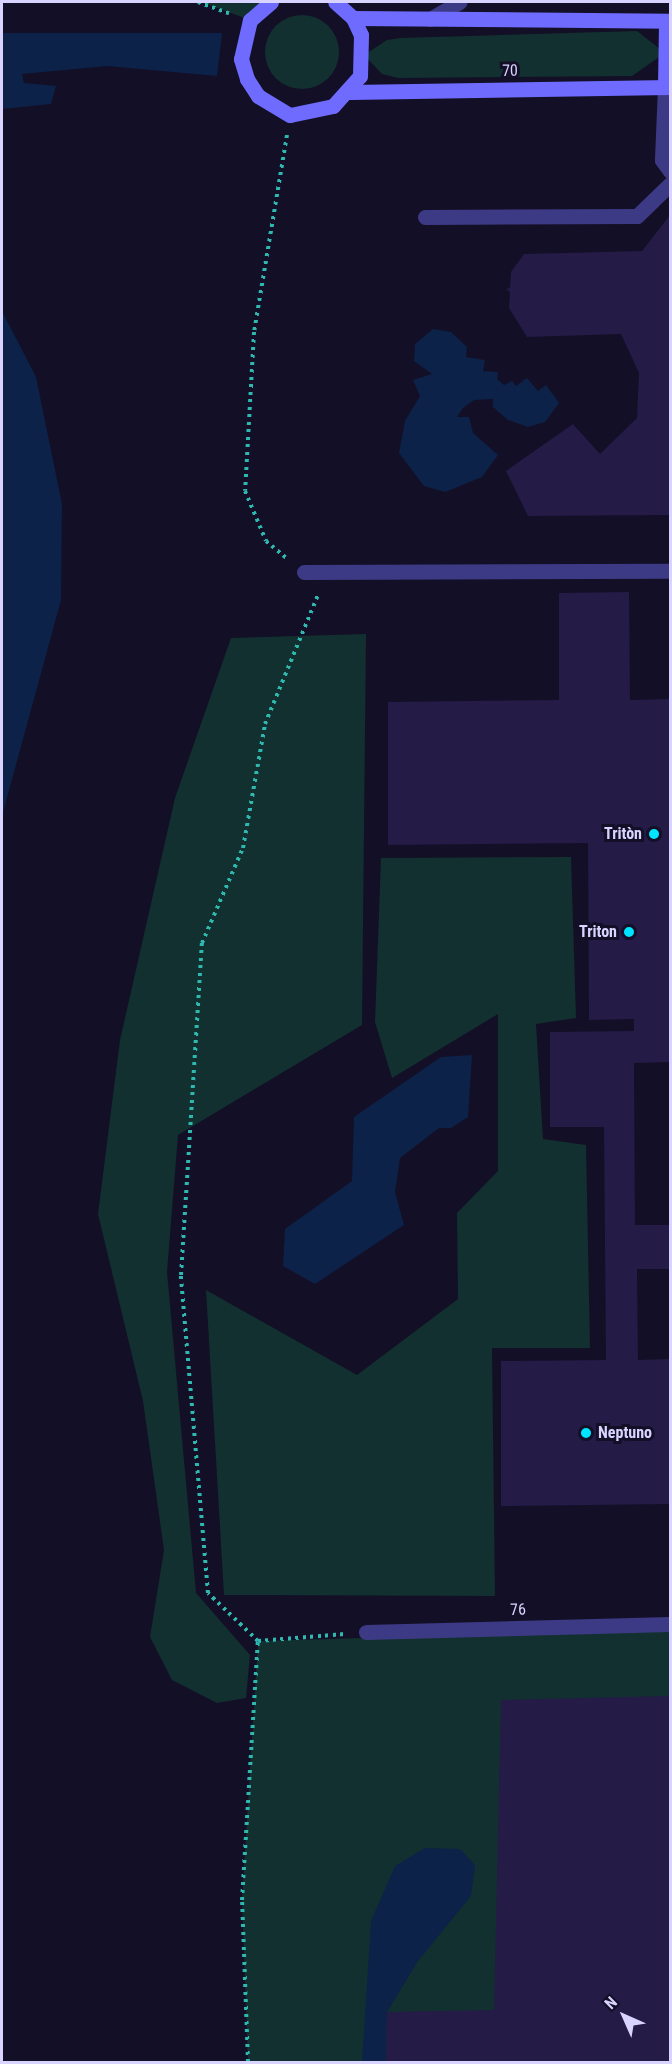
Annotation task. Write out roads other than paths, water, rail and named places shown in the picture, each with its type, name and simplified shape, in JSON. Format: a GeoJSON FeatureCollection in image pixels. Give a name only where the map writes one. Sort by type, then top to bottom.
{"type":"FeatureCollection","features":[{"type":"Feature","properties":{"kind":"street"},"geometry":{"type":"LineString","coordinates":[[271,2],[250,20],[242,59],[247,79],[258,96],[290,115],[324,110],[350,92],[364,55],[353,18],[335,2]]}},
{"type":"Feature","properties":{"kind":"street"},"geometry":{"type":"LineString","coordinates":[[430,19],[459,2]]}},
{"type":"Feature","properties":{"kind":"street"},"geometry":{"type":"LineString","coordinates":[[353,18],[668,21],[668,87],[662,160],[670,171]]}},
{"type":"Feature","properties":{"kind":"street","name":"70"},"geometry":{"type":"LineString","coordinates":[[350,92],[668,87]]}},
{"type":"Feature","properties":{"kind":"street"},"geometry":{"type":"LineString","coordinates":[[425,218],[637,216],[670,184]]}},
{"type":"Feature","properties":{"kind":"street"},"geometry":{"type":"LineString","coordinates":[[304,572],[670,571]]}},
{"type":"Feature","properties":{"kind":"street","name":"76"},"geometry":{"type":"LineString","coordinates":[[366,1632],[670,1624]]}},
{"type":"Feature","properties":{"kind":"water"},"geometry":{"type":"Polygon","coordinates":[[[2,33],[222,33],[217,76],[107,66],[22,74],[24,83],[56,86],[51,104],[2,109],[2,33]]]}},
{"type":"Feature","properties":{"kind":"water"},"geometry":{"type":"Polygon","coordinates":[[[2,311],[36,377],[62,504],[61,600],[2,816],[2,311]]]}},
{"type":"Feature","properties":{"kind":"water"},"geometry":{"type":"Polygon","coordinates":[[[433,329],[451,332],[467,347],[466,357],[485,360],[483,371],[498,372],[497,379],[504,385],[512,381],[516,386],[527,378],[538,391],[546,385],[559,403],[545,422],[528,427],[508,420],[493,407],[493,399],[474,400],[463,408],[457,417],[469,417],[473,433],[498,455],[482,477],[445,492],[424,486],[399,453],[405,421],[420,396],[413,380],[432,374],[414,361],[415,344],[433,329]]]}},
{"type":"Feature","properties":{"kind":"water"},"geometry":{"type":"Polygon","coordinates":[[[472,1055],[468,1117],[451,1128],[439,1128],[400,1158],[395,1192],[404,1225],[315,1284],[283,1266],[285,1229],[352,1181],[354,1117],[441,1057],[472,1055]]]}},
{"type":"Feature","properties":{"kind":"water"},"geometry":{"type":"Polygon","coordinates":[[[425,1848],[460,1849],[475,1865],[471,1896],[418,1961],[387,2012],[386,2062],[362,2062],[371,1921],[395,1866],[425,1848]]]}},
{"type":"Feature","properties":{"kind":"place","name":"Tritòn"},"geometry":{"type":"Point","coordinates":[654,834]}},
{"type":"Feature","properties":{"kind":"place","name":"Triton"},"geometry":{"type":"Point","coordinates":[629,932]}},
{"type":"Feature","properties":{"kind":"place","name":"Neptuno"},"geometry":{"type":"Point","coordinates":[586,1433]}}]}
